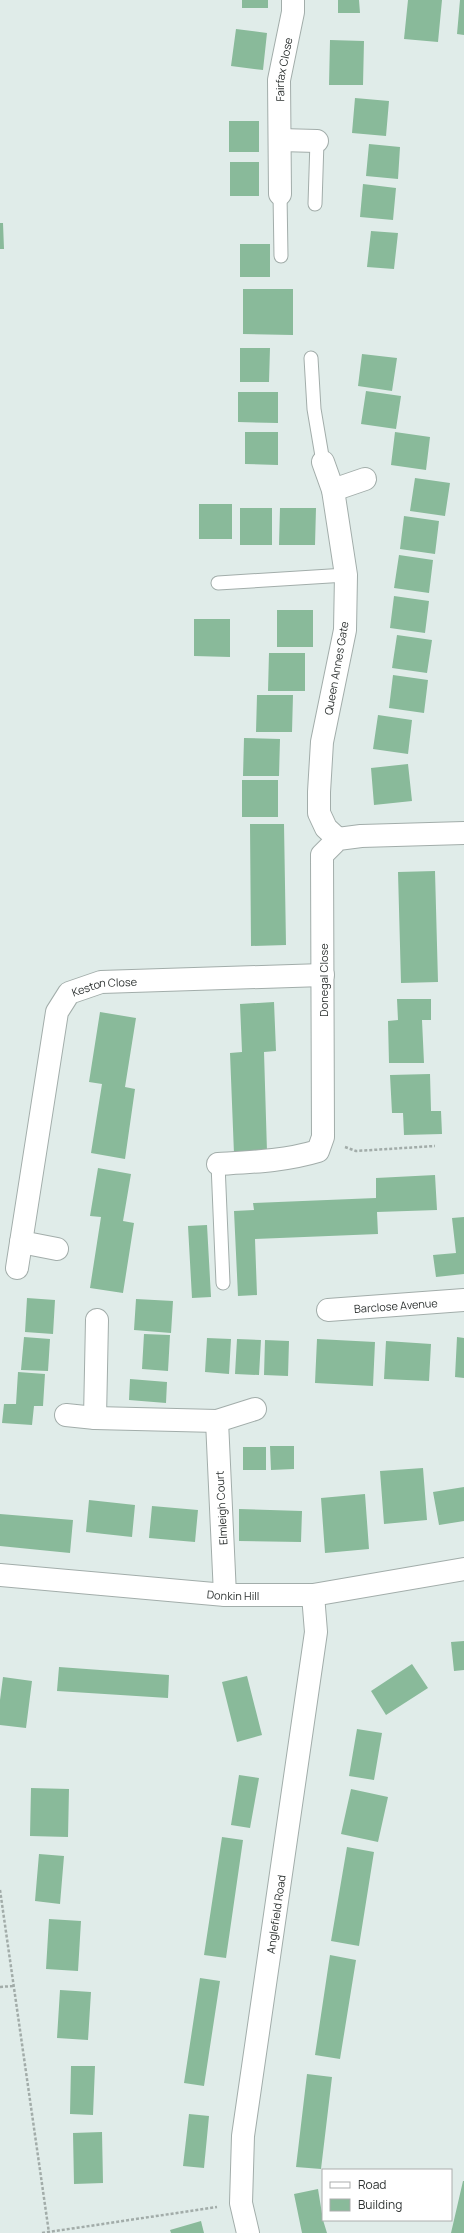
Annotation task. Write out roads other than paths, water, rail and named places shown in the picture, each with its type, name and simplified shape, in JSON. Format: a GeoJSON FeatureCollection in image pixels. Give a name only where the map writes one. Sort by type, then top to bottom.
{"type":"FeatureCollection","features":[{"type":"Feature","properties":{"kind":"street","name":"Fairfax Close"},"geometry":{"type":"LineString","coordinates":[[280,194],[280,80],[293,12],[293,0]]}},
{"type":"Feature","properties":{"kind":"street"},"geometry":{"type":"LineString","coordinates":[[280,140],[317,141]]}},
{"type":"Feature","properties":{"kind":"street","name":"Queen Annes Gate"},"geometry":{"type":"LineString","coordinates":[[323,462],[333,490],[346,575],[344,630],[322,742],[319,792],[319,813],[326,828],[338,839]]}},
{"type":"Feature","properties":{"kind":"street"},"geometry":{"type":"LineString","coordinates":[[333,490],[365,479]]}},
{"type":"Feature","properties":{"kind":"street"},"geometry":{"type":"LineString","coordinates":[[338,839],[361,836],[464,833]]}},
{"type":"Feature","properties":{"kind":"street","name":"Donegal Close"},"geometry":{"type":"LineString","coordinates":[[218,1164],[276,1160],[303,1156],[318,1151],[323,1137],[322,855],[338,839]]}},
{"type":"Feature","properties":{"kind":"street","name":"Keston Close"},"geometry":{"type":"LineString","coordinates":[[17,1268],[57,1012],[70,993],[101,982],[323,974]]}},
{"type":"Feature","properties":{"kind":"street"},"geometry":{"type":"LineString","coordinates":[[21,1242],[57,1249]]}},
{"type":"Feature","properties":{"kind":"street","name":"Barclose Avenue"},"geometry":{"type":"LineString","coordinates":[[328,1310],[464,1300]]}},
{"type":"Feature","properties":{"kind":"street"},"geometry":{"type":"LineString","coordinates":[[95,1418],[97,1320]]}},
{"type":"Feature","properties":{"kind":"street"},"geometry":{"type":"LineString","coordinates":[[66,1415],[95,1418],[217,1421],[255,1409]]}},
{"type":"Feature","properties":{"kind":"street","name":"Elmleigh Court"},"geometry":{"type":"LineString","coordinates":[[217,1421],[225,1595]]}},
{"type":"Feature","properties":{"kind":"street","name":"Donkin Hill"},"geometry":{"type":"LineString","coordinates":[[0,1575],[225,1595],[313,1595],[464,1569]]}},
{"type":"Feature","properties":{"kind":"street","name":"Anglefield Road"},"geometry":{"type":"LineString","coordinates":[[248,2233],[241,2204],[243,2136],[316,1632],[313,1595]]}},
{"type":"Feature","properties":{"kind":"lane"},"geometry":{"type":"LineString","coordinates":[[315,204],[317,141]]}},
{"type":"Feature","properties":{"kind":"lane"},"geometry":{"type":"LineString","coordinates":[[280,194],[281,256]]}},
{"type":"Feature","properties":{"kind":"lane"},"geometry":{"type":"LineString","coordinates":[[311,358],[314,409],[323,462]]}},
{"type":"Feature","properties":{"kind":"lane"},"geometry":{"type":"LineString","coordinates":[[218,584],[346,575]]}},
{"type":"Feature","properties":{"kind":"lane"},"geometry":{"type":"LineString","coordinates":[[218,1164],[224,1283]]}}]}
